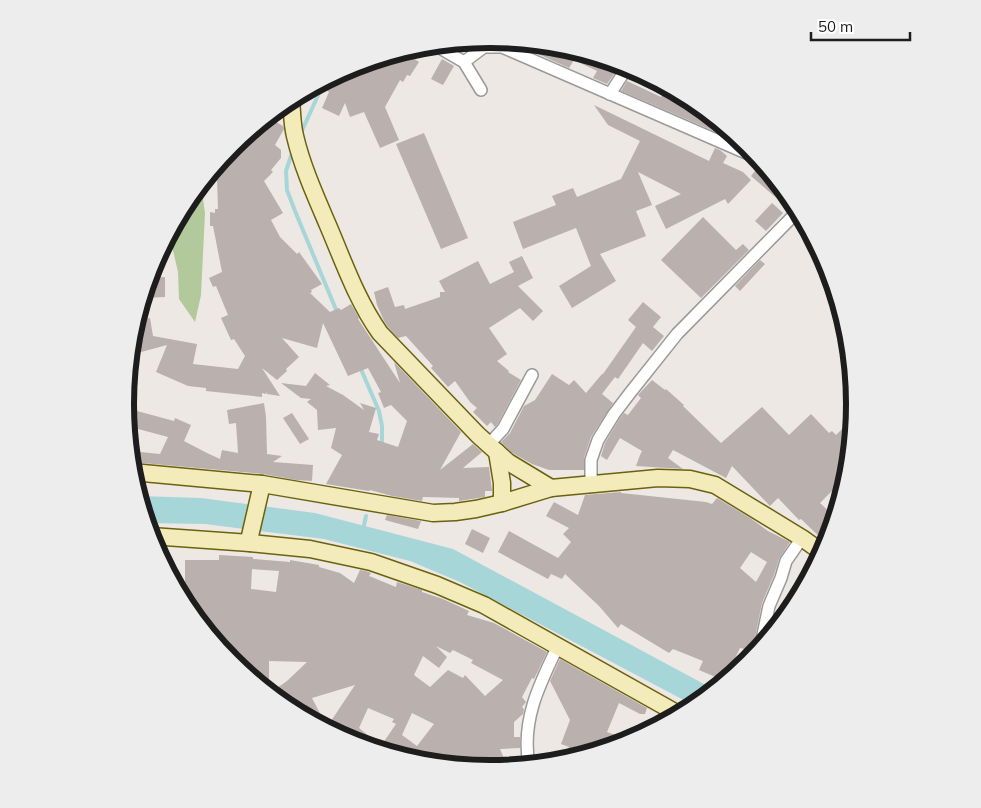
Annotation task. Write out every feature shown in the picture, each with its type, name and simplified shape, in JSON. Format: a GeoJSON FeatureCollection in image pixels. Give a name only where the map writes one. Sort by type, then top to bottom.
{"type":"FeatureCollection","features":[{"type":"Feature","properties":{"kind":"street"},"geometry":{"type":"LineString","coordinates":[[464,62],[483,48]]}},
{"type":"Feature","properties":{"kind":"street"},"geometry":{"type":"LineString","coordinates":[[504,48],[742,151]]}},
{"type":"Feature","properties":{"kind":"street"},"geometry":{"type":"LineString","coordinates":[[445,51],[464,62],[481,90]]}},
{"type":"Feature","properties":{"kind":"street"},"geometry":{"type":"LineString","coordinates":[[610,94],[623,73]]}},
{"type":"Feature","properties":{"kind":"street"},"geometry":{"type":"LineString","coordinates":[[292,108],[294,135],[299,151],[348,274],[368,316],[386,339],[478,435],[508,462],[550,488]]}},
{"type":"Feature","properties":{"kind":"street"},"geometry":{"type":"LineString","coordinates":[[594,484],[591,476],[593,454],[598,440],[624,400],[677,334],[793,216]]}},
{"type":"Feature","properties":{"kind":"street"},"geometry":{"type":"LineString","coordinates":[[502,503],[502,483],[493,448],[532,375]]}},
{"type":"Feature","properties":{"kind":"street"},"geometry":{"type":"LineString","coordinates":[[141,473],[433,513],[476,509],[550,488],[658,478],[690,479],[715,485],[817,548]]}},
{"type":"Feature","properties":{"kind":"street"},"geometry":{"type":"LineString","coordinates":[[250,540],[261,488]]}},
{"type":"Feature","properties":{"kind":"street"},"geometry":{"type":"LineString","coordinates":[[160,536],[250,540],[310,549],[371,562],[437,585],[484,605],[672,711]]}},
{"type":"Feature","properties":{"kind":"street"},"geometry":{"type":"LineString","coordinates":[[763,634],[769,606],[786,561],[802,538]]}},
{"type":"Feature","properties":{"kind":"street"},"geometry":{"type":"LineString","coordinates":[[528,758],[528,726],[534,699],[558,646]]}},
{"type":"Feature","properties":{"kind":"green space"},"geometry":{"type":"Polygon","coordinates":[[[202,195],[205,213],[201,295],[195,322],[179,299],[178,272],[172,246],[182,226],[202,195]]]}},
{"type":"Feature","properties":{"kind":"water"},"geometry":{"type":"Polygon","coordinates":[[[146,496],[201,498],[315,513],[453,549],[709,687],[687,702],[460,582],[410,561],[324,539],[205,524],[155,523],[146,496]]]}},
{"type":"Feature","properties":{"kind":"building"},"geometry":{"type":"Polygon","coordinates":[[[529,50],[560,54],[616,71],[607,84],[593,78],[597,71],[574,60],[569,68],[529,50]]]}},
{"type":"Feature","properties":{"kind":"building"},"geometry":{"type":"Polygon","coordinates":[[[411,57],[419,62],[410,76],[407,75],[403,82],[400,80],[385,107],[399,140],[380,148],[364,112],[350,117],[345,103],[339,116],[322,108],[329,92],[326,90],[333,84],[376,66],[411,57]]]}},
{"type":"Feature","properties":{"kind":"building"},"geometry":{"type":"Polygon","coordinates":[[[442,59],[454,66],[443,85],[431,79],[442,59]]]}},
{"type":"Feature","properties":{"kind":"building"},"geometry":{"type":"Polygon","coordinates":[[[627,81],[661,97],[663,92],[708,121],[726,136],[621,91],[627,81]]]}},
{"type":"Feature","properties":{"kind":"building"},"geometry":{"type":"Polygon","coordinates":[[[594,105],[709,161],[715,148],[720,150],[727,156],[723,163],[743,172],[751,180],[728,204],[725,199],[666,229],[655,206],[681,194],[638,172],[652,205],[636,211],[646,236],[600,254],[616,281],[572,308],[559,286],[591,266],[576,228],[523,249],[513,222],[556,205],[552,196],[573,188],[577,197],[621,179],[640,141],[608,125],[594,105]]]}},
{"type":"Feature","properties":{"kind":"building"},"geometry":{"type":"Polygon","coordinates":[[[273,121],[283,126],[284,129],[275,145],[281,150],[281,158],[271,170],[273,172],[264,181],[283,213],[271,220],[280,237],[297,254],[299,252],[322,284],[311,290],[312,292],[310,293],[330,312],[339,308],[341,310],[351,304],[358,319],[400,383],[394,362],[461,432],[440,470],[473,444],[482,452],[463,468],[489,467],[492,491],[485,491],[485,497],[459,501],[459,498],[423,497],[422,501],[370,490],[326,484],[342,455],[331,448],[336,428],[318,430],[317,410],[307,402],[311,399],[301,398],[281,383],[306,386],[315,373],[330,385],[326,386],[364,410],[360,403],[376,408],[369,432],[379,434],[377,440],[398,447],[407,421],[391,405],[384,408],[378,393],[381,392],[368,368],[348,376],[323,323],[317,348],[282,338],[299,357],[277,380],[262,368],[280,396],[267,394],[266,392],[266,394],[262,393],[262,397],[206,391],[206,388],[188,386],[156,372],[167,345],[138,353],[144,319],[150,318],[153,336],[197,344],[193,364],[238,369],[245,356],[234,339],[231,340],[221,318],[228,315],[216,286],[213,287],[209,278],[222,272],[213,226],[210,226],[210,212],[215,213],[215,209],[218,209],[216,177],[238,152],[273,121]]]}},
{"type":"Feature","properties":{"kind":"building"},"geometry":{"type":"Polygon","coordinates":[[[424,133],[468,238],[441,249],[396,144],[424,133]]]}},
{"type":"Feature","properties":{"kind":"building"},"geometry":{"type":"Polygon","coordinates":[[[758,168],[784,201],[782,203],[751,176],[758,168]]]}},
{"type":"Feature","properties":{"kind":"building"},"geometry":{"type":"Polygon","coordinates":[[[772,203],[783,213],[766,231],[755,221],[772,203]]]}},
{"type":"Feature","properties":{"kind":"building"},"geometry":{"type":"Polygon","coordinates":[[[703,217],[736,250],[743,244],[749,250],[701,298],[661,260],[703,217]]]}},
{"type":"Feature","properties":{"kind":"building"},"geometry":{"type":"Polygon","coordinates":[[[522,256],[533,278],[518,286],[543,311],[533,321],[520,308],[489,328],[507,354],[497,361],[508,372],[521,380],[497,425],[495,427],[491,422],[487,426],[473,412],[477,408],[470,402],[455,381],[448,387],[431,368],[433,366],[406,336],[398,338],[388,327],[377,305],[374,292],[388,287],[395,307],[404,305],[405,309],[440,297],[440,292],[445,292],[439,281],[478,261],[490,284],[514,272],[509,262],[522,256]]]}},
{"type":"Feature","properties":{"kind":"building"},"geometry":{"type":"Polygon","coordinates":[[[760,260],[765,264],[740,291],[735,286],[760,260]]]}},
{"type":"Feature","properties":{"kind":"building"},"geometry":{"type":"Polygon","coordinates":[[[157,277],[165,277],[165,297],[150,298],[153,289],[157,277]]]}},
{"type":"Feature","properties":{"kind":"building"},"geometry":{"type":"Polygon","coordinates":[[[643,302],[661,317],[653,327],[664,336],[652,351],[643,343],[618,379],[615,377],[602,394],[613,403],[591,437],[584,458],[584,470],[549,470],[532,464],[511,452],[501,442],[510,433],[524,406],[535,400],[552,374],[569,385],[574,380],[586,393],[603,374],[636,327],[628,320],[643,302]]]}},
{"type":"Feature","properties":{"kind":"building"},"geometry":{"type":"Polygon","coordinates":[[[652,380],[666,389],[684,405],[721,443],[762,407],[789,435],[811,414],[829,433],[832,431],[836,435],[846,425],[844,451],[837,486],[820,503],[830,512],[821,538],[801,519],[799,520],[778,498],[770,506],[732,466],[726,478],[673,450],[668,458],[683,469],[636,466],[642,451],[620,438],[607,460],[601,456],[605,443],[620,418],[624,413],[628,415],[641,398],[638,395],[652,380]]]}},
{"type":"Feature","properties":{"kind":"building"},"geometry":{"type":"Polygon","coordinates":[[[264,403],[267,454],[282,456],[273,462],[313,465],[312,481],[263,474],[139,463],[137,452],[160,454],[168,437],[135,428],[134,410],[174,421],[175,418],[191,425],[184,441],[220,459],[222,450],[238,453],[236,423],[229,424],[227,410],[264,403]]]}},
{"type":"Feature","properties":{"kind":"building"},"geometry":{"type":"Polygon","coordinates":[[[292,413],[309,439],[300,444],[283,418],[292,413]]]}},
{"type":"Feature","properties":{"kind":"building"},"geometry":{"type":"Polygon","coordinates":[[[621,492],[712,504],[717,498],[768,531],[790,542],[779,559],[762,603],[753,645],[749,650],[740,648],[730,668],[718,678],[699,670],[703,661],[673,649],[669,653],[621,624],[618,628],[599,606],[565,574],[562,579],[551,574],[548,579],[498,552],[509,531],[558,558],[571,542],[563,534],[569,528],[546,516],[554,502],[578,515],[585,495],[621,492]],[[751,552],[740,568],[756,582],[767,562],[751,552]]]}},
{"type":"Feature","properties":{"kind":"building"},"geometry":{"type":"Polygon","coordinates":[[[387,515],[421,521],[418,529],[385,520],[387,515]]]}},
{"type":"Feature","properties":{"kind":"building"},"geometry":{"type":"Polygon","coordinates":[[[472,529],[490,538],[483,553],[465,544],[472,529]]]}},
{"type":"Feature","properties":{"kind":"building"},"geometry":{"type":"Polygon","coordinates":[[[219,555],[290,562],[290,560],[319,565],[319,567],[340,573],[354,583],[360,570],[366,571],[371,573],[369,576],[396,587],[397,582],[443,599],[469,611],[467,615],[494,623],[547,652],[534,679],[532,678],[522,697],[526,702],[522,707],[524,709],[523,714],[514,722],[514,737],[520,737],[520,748],[500,749],[505,760],[467,760],[421,754],[398,748],[383,744],[396,724],[392,722],[394,719],[368,708],[359,728],[376,742],[330,722],[355,685],[312,698],[323,719],[312,713],[276,689],[307,662],[269,661],[269,679],[263,679],[255,672],[222,639],[194,602],[185,587],[185,560],[219,560],[219,555]],[[252,569],[251,589],[276,592],[279,571],[252,569]],[[436,646],[447,657],[439,668],[423,656],[414,675],[430,687],[448,670],[463,678],[465,675],[485,696],[503,680],[471,663],[473,660],[453,650],[450,653],[436,646]],[[412,713],[402,735],[417,746],[434,724],[412,713]]]}},
{"type":"Feature","properties":{"kind":"building"},"geometry":{"type":"Polygon","coordinates":[[[776,611],[780,612],[774,620],[776,611]]]}},
{"type":"Feature","properties":{"kind":"building"},"geometry":{"type":"Polygon","coordinates":[[[560,659],[647,708],[645,714],[640,714],[619,703],[607,732],[619,736],[567,752],[569,747],[561,744],[570,720],[550,681],[560,659]]]}},
{"type":"Feature","properties":{"kind":"waterway"},"geometry":{"type":"LineString","coordinates":[[300,135],[320,91]]}},
{"type":"Feature","properties":{"kind":"waterway"},"geometry":{"type":"LineString","coordinates":[[293,150],[286,171],[287,190],[337,312]]}},
{"type":"Feature","properties":{"kind":"waterway"},"geometry":{"type":"LineString","coordinates":[[360,367],[379,411],[382,426],[382,446]]}},
{"type":"Feature","properties":{"kind":"waterway"},"geometry":{"type":"LineString","coordinates":[[363,530],[366,516]]}}]}
